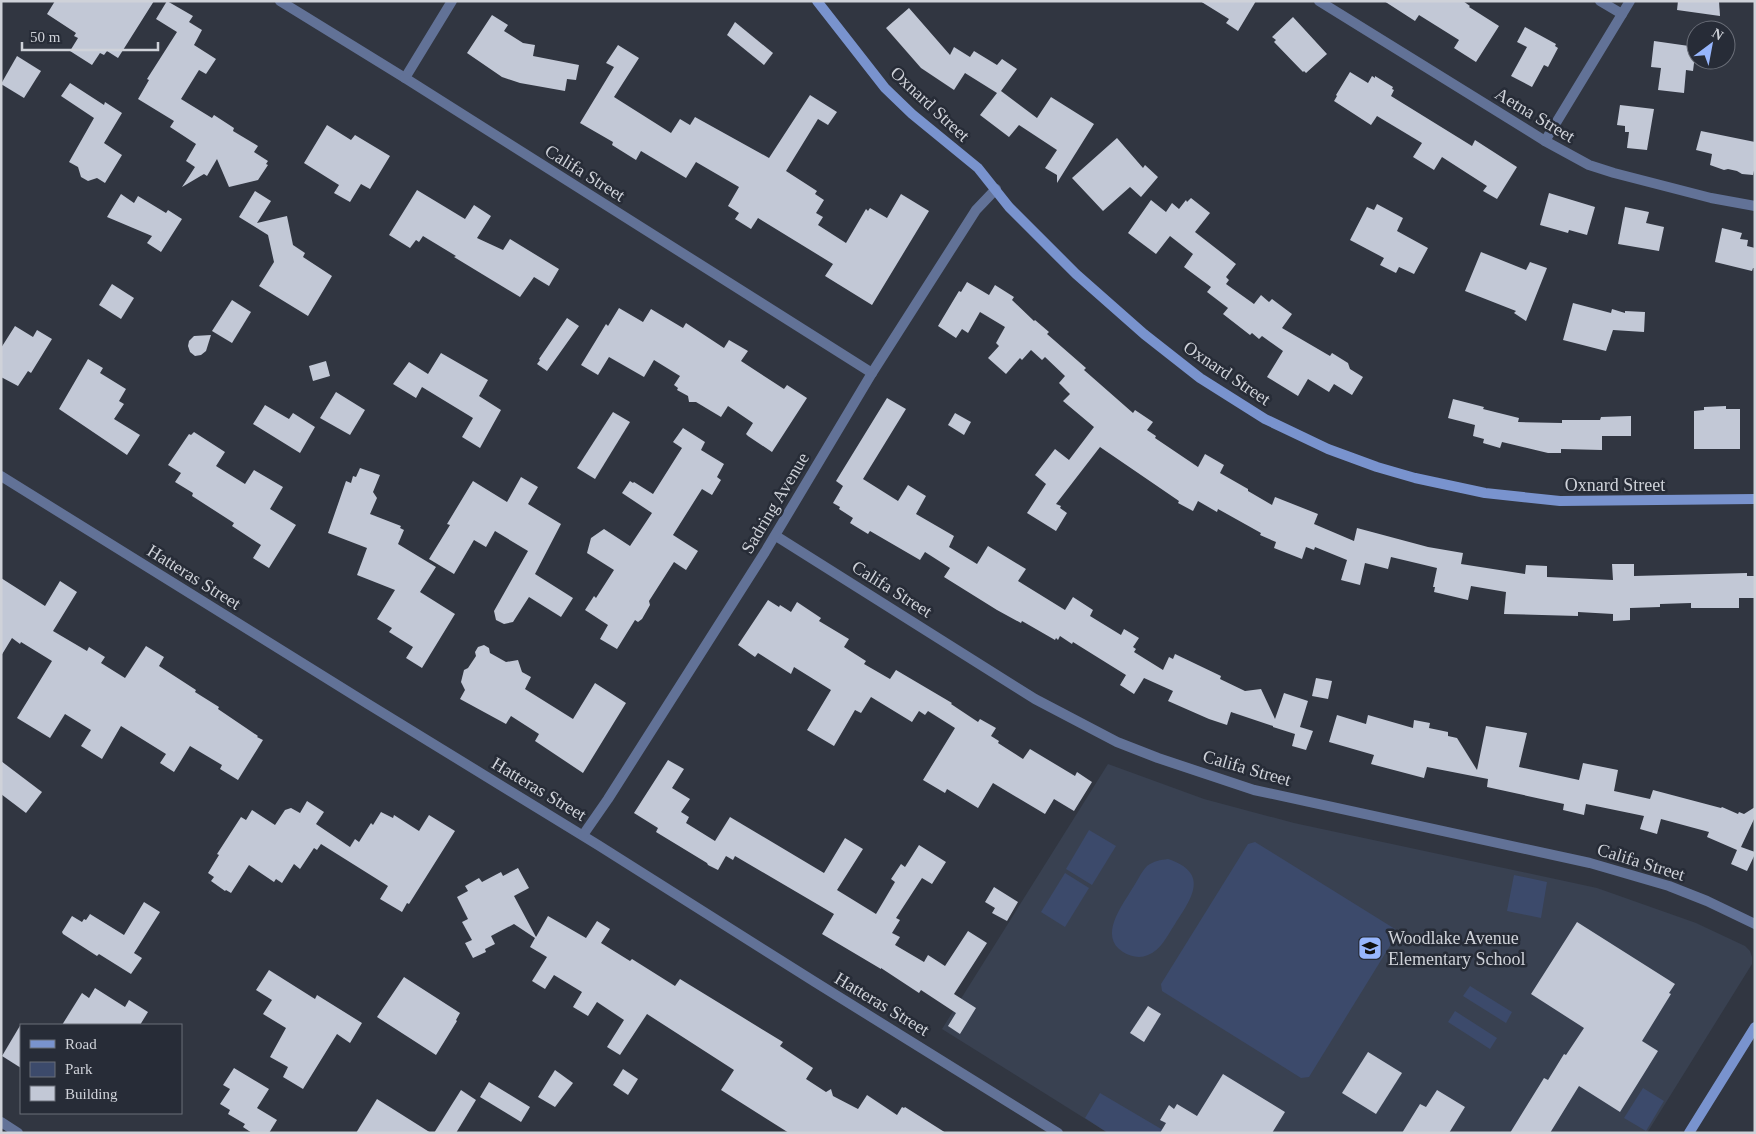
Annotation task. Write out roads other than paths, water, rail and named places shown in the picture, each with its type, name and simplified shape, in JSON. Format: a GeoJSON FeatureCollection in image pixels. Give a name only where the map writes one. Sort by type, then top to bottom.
{"type":"FeatureCollection","features":[{"type":"Feature","properties":{"kind":"street","name":"Califa Street"},"geometry":{"type":"LineString","coordinates":[[280,1],[872,373]]}},
{"type":"Feature","properties":{"kind":"street"},"geometry":{"type":"LineString","coordinates":[[405,78],[452,1]]}},
{"type":"Feature","properties":{"kind":"street","name":"Oxnard Street"},"geometry":{"type":"LineString","coordinates":[[817,1],[885,88],[912,114],[978,168],[1009,207],[1076,274],[1144,334],[1200,378],[1266,419],[1328,449],[1377,467],[1415,478],[1486,493],[1560,502],[1755,499]]}},
{"type":"Feature","properties":{"kind":"street","name":"Aetna Street"},"geometry":{"type":"LineString","coordinates":[[1319,1],[1545,141],[1589,165],[1711,198],[1755,206]]}},
{"type":"Feature","properties":{"kind":"street"},"geometry":{"type":"LineString","coordinates":[[1600,1],[1622,14]]}},
{"type":"Feature","properties":{"kind":"street"},"geometry":{"type":"LineString","coordinates":[[1545,141],[1630,1]]}},
{"type":"Feature","properties":{"kind":"street","name":"Sadring Avenue"},"geometry":{"type":"LineString","coordinates":[[583,835],[614,791],[776,536],[872,373],[976,210],[996,189]]}},
{"type":"Feature","properties":{"kind":"street","name":"Hatteras Street"},"geometry":{"type":"LineString","coordinates":[[1,476],[583,835],[1058,1133]]}},
{"type":"Feature","properties":{"kind":"street","name":"Califa Street"},"geometry":{"type":"LineString","coordinates":[[776,536],[1035,698],[1117,742],[1158,758],[1254,790],[1590,863],[1669,886],[1707,901],[1755,924]]}},
{"type":"Feature","properties":{"kind":"street"},"geometry":{"type":"LineString","coordinates":[[1689,1133],[1755,1027]]}},
{"type":"Feature","properties":{"kind":"street"},"geometry":{"type":"LineString","coordinates":[[1,1122],[18,1133]]}},
{"type":"Feature","properties":{"kind":"place","name":"Woodlake Avenue Elementary School"},"geometry":{"type":"Point","coordinates":[1370,948]}}]}
